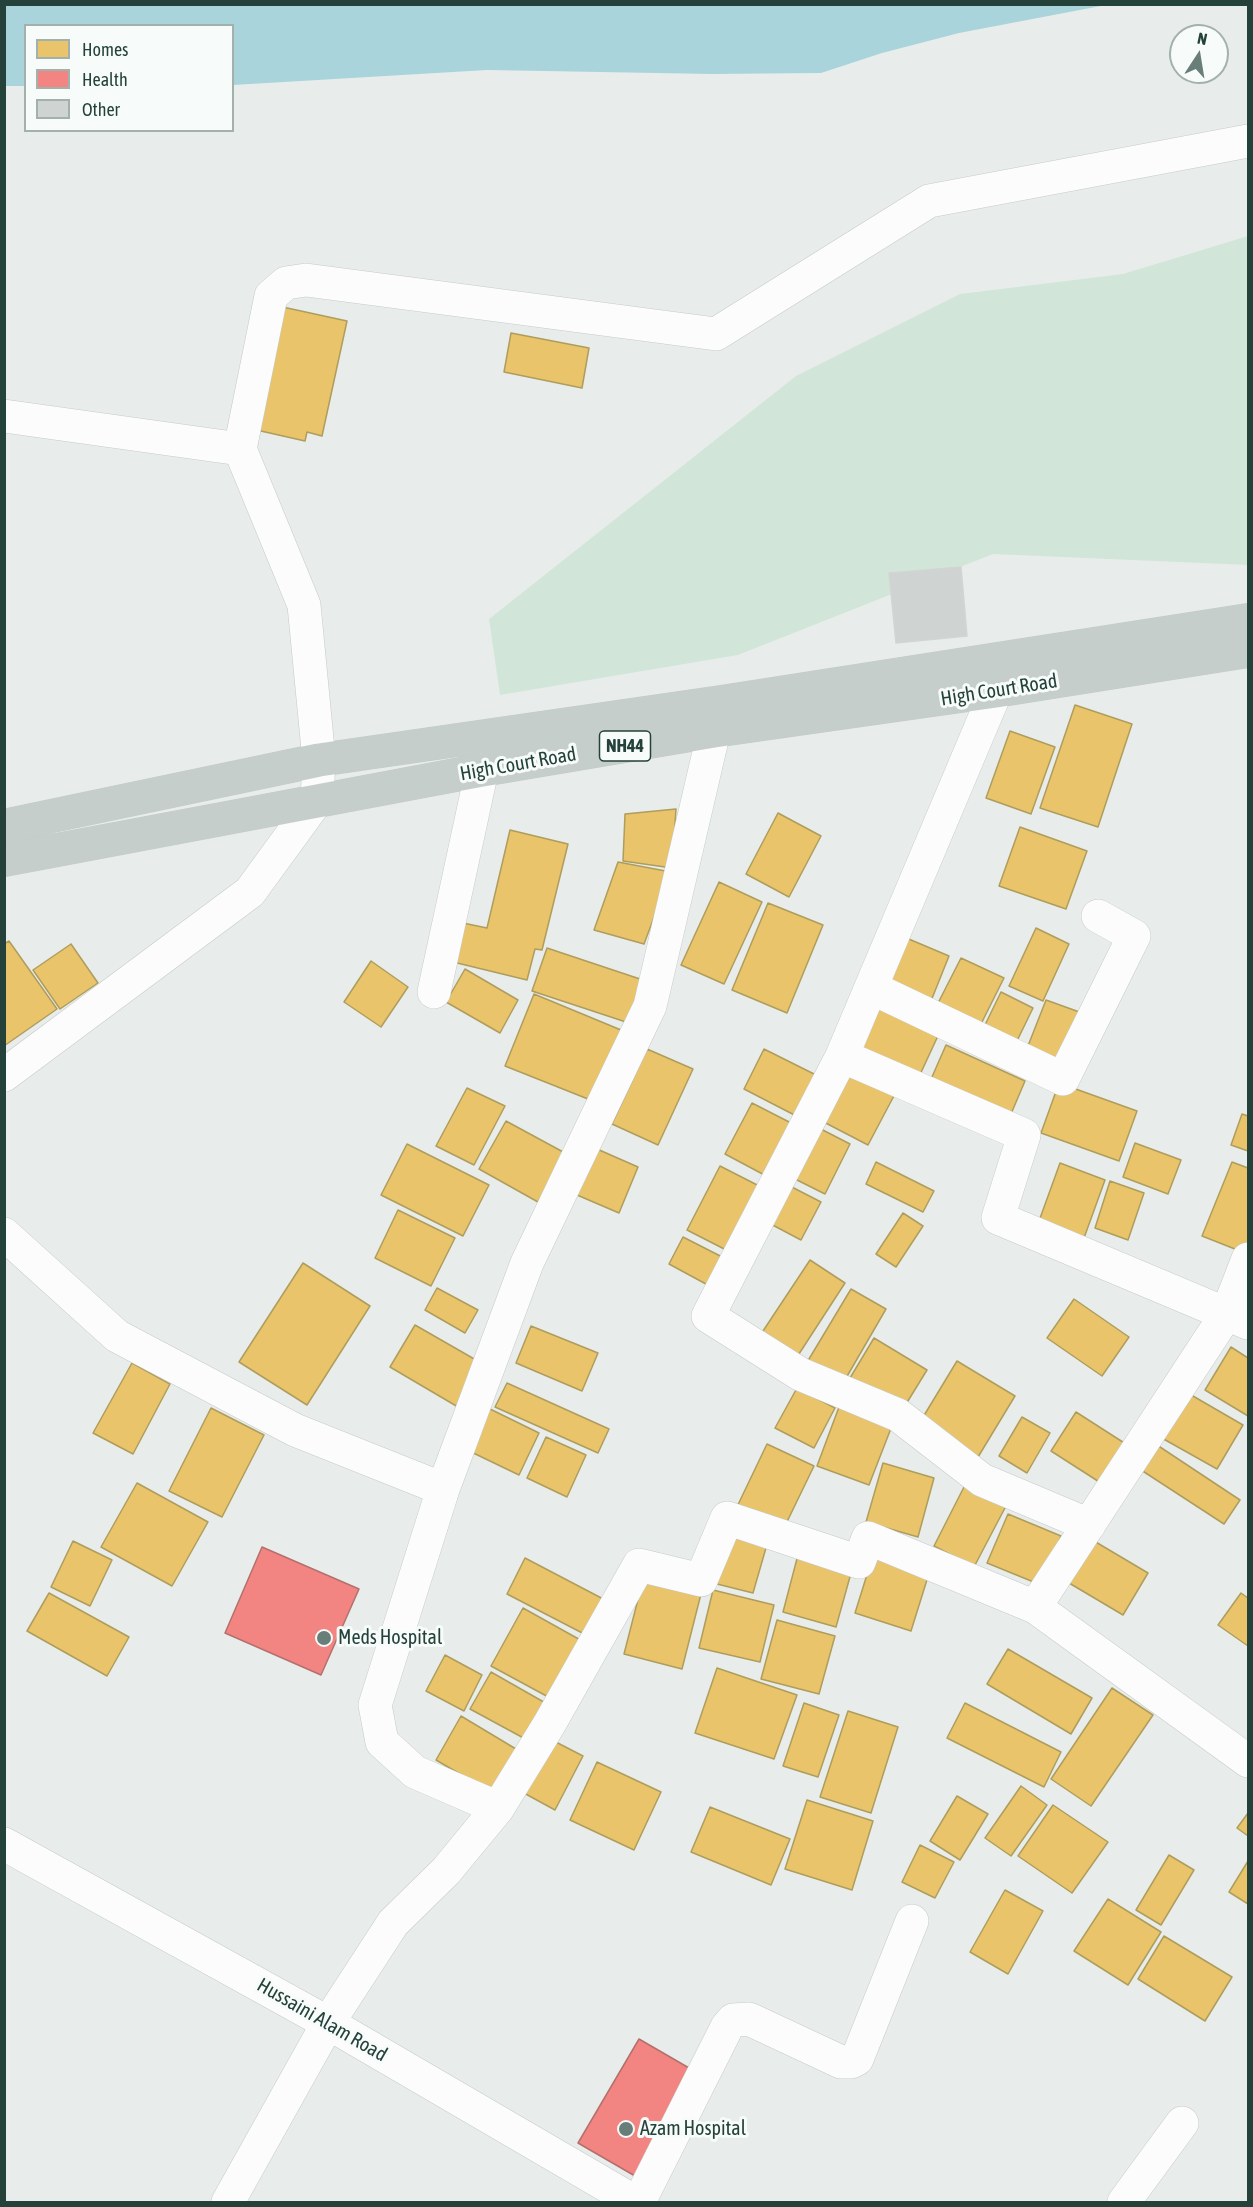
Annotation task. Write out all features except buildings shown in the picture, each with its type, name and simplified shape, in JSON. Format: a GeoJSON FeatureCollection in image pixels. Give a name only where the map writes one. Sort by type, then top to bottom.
{"type":"FeatureCollection","features":[{"type":"Feature","properties":{"kind":"highway","name":"High Court Road"},"geometry":{"type":"LineString","coordinates":[[4,826],[319,760],[721,702],[1248,620]]}},
{"type":"Feature","properties":{"kind":"highway","name":"High Court Road"},"geometry":{"type":"LineString","coordinates":[[4,860],[482,770],[714,731],[996,691],[1248,651]]}},
{"type":"Feature","properties":{"kind":"street"},"geometry":{"type":"LineString","coordinates":[[4,1075],[250,892],[317,800],[319,760],[304,605],[240,449],[272,296],[286,283],[306,280],[717,334],[929,201],[1248,141]]}},
{"type":"Feature","properties":{"kind":"street"},"geometry":{"type":"LineString","coordinates":[[4,416],[240,449]]}},
{"type":"Feature","properties":{"kind":"street"},"geometry":{"type":"LineString","coordinates":[[996,691],[842,1056],[708,1316],[800,1374],[898,1415],[982,1480],[1089,1526]]}},
{"type":"Feature","properties":{"kind":"street"},"geometry":{"type":"LineString","coordinates":[[498,1808],[415,1772],[382,1742],[375,1705],[443,1489],[527,1263],[650,1006],[714,731]]}},
{"type":"Feature","properties":{"kind":"street"},"geometry":{"type":"LineString","coordinates":[[434,992],[482,770]]}},
{"type":"Feature","properties":{"kind":"street"},"geometry":{"type":"LineString","coordinates":[[872,988],[1063,1079],[1134,936],[1098,916]]}},
{"type":"Feature","properties":{"kind":"street"},"geometry":{"type":"LineString","coordinates":[[842,1056],[1024,1135],[998,1218],[1238,1318]]}},
{"type":"Feature","properties":{"kind":"street"},"geometry":{"type":"LineString","coordinates":[[4,1234],[117,1336],[295,1430],[443,1489]]}},
{"type":"Feature","properties":{"kind":"street"},"geometry":{"type":"LineString","coordinates":[[1035,1607],[1089,1526],[1238,1318],[1248,1259]]}},
{"type":"Feature","properties":{"kind":"street"},"geometry":{"type":"LineString","coordinates":[[228,2202],[328,2023],[393,1923],[446,1871],[498,1808],[550,1723],[639,1565],[701,1580],[727,1518],[859,1562],[868,1538],[1035,1607],[1248,1761]]}},
{"type":"Feature","properties":{"kind":"street","name":"Hussaini Alam Road"},"geometry":{"type":"LineString","coordinates":[[4,1844],[328,2023],[637,2202]]}},
{"type":"Feature","properties":{"kind":"street"},"geometry":{"type":"LineString","coordinates":[[637,2202],[727,2027],[733,2020],[749,2019],[841,2062],[851,2062],[857,2059],[912,1921]]}},
{"type":"Feature","properties":{"kind":"street"},"geometry":{"type":"LineString","coordinates":[[1124,2202],[1182,2123]]}},
{"type":"Feature","properties":{"kind":"green space"},"geometry":{"type":"Polygon","coordinates":[[[1248,236],[1248,565],[993,554],[738,655],[500,695],[489,619],[796,376],[960,294],[1123,274],[1248,236]]]}},
{"type":"Feature","properties":{"kind":"water"},"geometry":{"type":"Polygon","coordinates":[[[5,4],[1106,5],[959,33],[882,53],[821,73],[712,74],[487,70],[234,85],[234,24],[24,24],[24,86],[5,86],[5,4]]]}},
{"type":"Feature","properties":{"kind":"place","name":"Meds Hospital"},"geometry":{"type":"Point","coordinates":[324,1638]}},
{"type":"Feature","properties":{"kind":"place","name":"Azam Hospital"},"geometry":{"type":"Point","coordinates":[626,2129]}}]}
